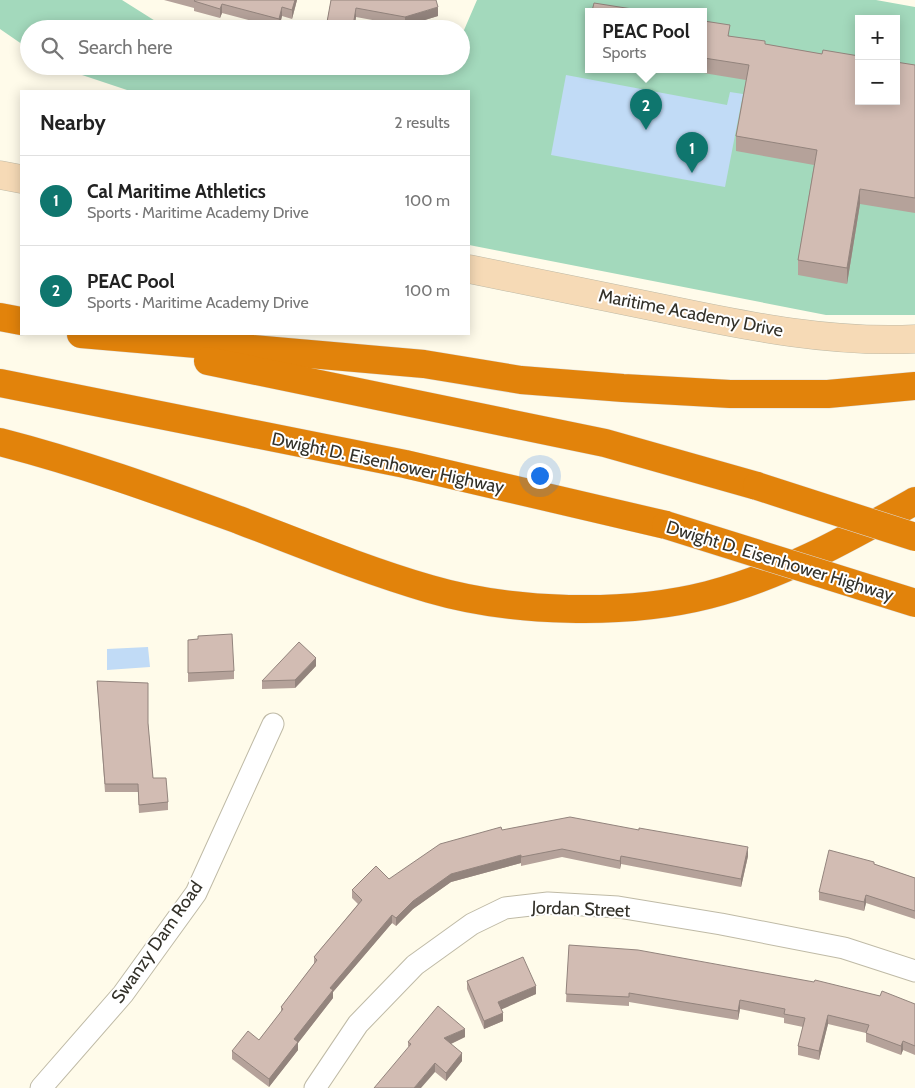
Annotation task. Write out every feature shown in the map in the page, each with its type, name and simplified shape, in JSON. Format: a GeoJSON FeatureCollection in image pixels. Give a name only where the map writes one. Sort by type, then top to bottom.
{"type":"FeatureCollection","features":[{"type":"Feature","properties":{"kind":"highway"},"geometry":{"type":"LineString","coordinates":[[0,317],[20,321]]}},
{"type":"Feature","properties":{"kind":"highway"},"geometry":{"type":"LineString","coordinates":[[85,335],[605,443],[757,486],[915,537]]}},
{"type":"Feature","properties":{"kind":"highway"},"geometry":{"type":"LineString","coordinates":[[91,335],[424,364],[521,380],[623,388],[730,394],[828,394],[915,386]]}},
{"type":"Feature","properties":{"kind":"highway","name":"Dwight D. Eisenhower Highway"},"geometry":{"type":"LineString","coordinates":[[0,383],[405,464],[666,525],[915,603]]}},
{"type":"Feature","properties":{"kind":"highway"},"geometry":{"type":"LineString","coordinates":[[0,442],[99,469],[349,562],[432,590],[501,603],[574,610],[637,607],[706,595],[751,582],[833,546],[915,502]]}},
{"type":"Feature","properties":{"kind":"street"},"geometry":{"type":"LineString","coordinates":[[0,174],[20,179]]}},
{"type":"Feature","properties":{"kind":"street","name":"Maritime Academy Drive"},"geometry":{"type":"LineString","coordinates":[[470,269],[748,326],[838,338],[879,341],[915,339]]}},
{"type":"Feature","properties":{"kind":"street","name":"Swanzy Dam Road"},"geometry":{"type":"LineString","coordinates":[[41,1088],[123,994],[196,893],[273,724]]}},
{"type":"Feature","properties":{"kind":"street","name":"Jordan Street"},"geometry":{"type":"LineString","coordinates":[[315,1088],[358,1024],[415,965],[472,924],[505,908],[548,904],[627,909],[721,924],[844,948],[915,970]]}},
{"type":"Feature","properties":{"kind":"green space"},"geometry":{"type":"Polygon","coordinates":[[[0,0],[122,0],[154,20],[20,20],[20,43],[0,29],[0,0]]]}},
{"type":"Feature","properties":{"kind":"green space"},"geometry":{"type":"Polygon","coordinates":[[[477,0],[876,0],[915,7],[915,315],[826,315],[470,245],[470,90],[127,90],[82,75],[470,75],[470,20],[468,20],[477,0]]]}},
{"type":"Feature","properties":{"kind":"water"},"geometry":{"type":"Polygon","coordinates":[[[566,75],[727,105],[730,92],[743,94],[725,187],[551,155],[566,75]]]}},
{"type":"Feature","properties":{"kind":"water"},"geometry":{"type":"Polygon","coordinates":[[[148,647],[150,667],[107,670],[107,649],[148,647]]]}},
{"type":"Feature","properties":{"kind":"building"},"geometry":{"type":"Polygon","coordinates":[[[195,0],[295,0],[292,10],[282,7],[279,19],[222,4],[220,9],[195,0]]]}},
{"type":"Feature","properties":{"kind":"building"},"geometry":{"type":"Polygon","coordinates":[[[331,0],[436,0],[438,7],[405,17],[356,8],[354,20],[327,20],[331,0]]]}},
{"type":"Feature","properties":{"kind":"building"},"geometry":{"type":"Polygon","coordinates":[[[594,3],[626,8],[593,8],[594,3]]]}},
{"type":"Feature","properties":{"kind":"building"},"geometry":{"type":"Polygon","coordinates":[[[707,21],[730,25],[728,36],[765,41],[765,44],[822,54],[823,50],[855,55],[855,105],[900,105],[900,63],[915,65],[915,198],[860,189],[847,268],[798,260],[817,150],[736,136],[749,65],[707,58],[707,21]]]}},
{"type":"Feature","properties":{"kind":"building"},"geometry":{"type":"Polygon","coordinates":[[[232,634],[234,671],[188,673],[188,640],[198,639],[198,636],[232,634]]]}},
{"type":"Feature","properties":{"kind":"building"},"geometry":{"type":"Polygon","coordinates":[[[299,642],[316,658],[295,680],[262,681],[299,642]]]}},
{"type":"Feature","properties":{"kind":"building"},"geometry":{"type":"Polygon","coordinates":[[[97,681],[148,683],[148,723],[153,778],[166,778],[168,802],[139,805],[138,784],[105,784],[97,681]]]}},
{"type":"Feature","properties":{"kind":"building"},"geometry":{"type":"Polygon","coordinates":[[[570,817],[748,847],[741,879],[621,856],[620,861],[562,849],[521,857],[521,855],[451,874],[413,901],[396,918],[392,915],[330,988],[333,990],[294,1039],[298,1042],[269,1079],[232,1051],[248,1031],[259,1040],[283,1009],[281,1007],[317,960],[314,957],[362,900],[352,890],[376,866],[389,879],[440,844],[501,827],[502,830],[570,817]]]}},
{"type":"Feature","properties":{"kind":"building"},"geometry":{"type":"Polygon","coordinates":[[[829,850],[874,862],[874,864],[915,878],[915,911],[866,895],[864,902],[819,892],[829,850]]]}},
{"type":"Feature","properties":{"kind":"building"},"geometry":{"type":"Polygon","coordinates":[[[569,945],[638,950],[814,982],[815,980],[880,996],[882,991],[915,1004],[915,1046],[903,1041],[901,1046],[866,1033],[869,1025],[828,1015],[819,1051],[798,1046],[805,1018],[784,1014],[785,1009],[740,1000],[738,1011],[629,993],[629,997],[566,994],[569,945]]]}},
{"type":"Feature","properties":{"kind":"building"},"geometry":{"type":"Polygon","coordinates":[[[523,957],[536,986],[498,1002],[503,1013],[484,1021],[467,981],[523,957]]]}},
{"type":"Feature","properties":{"kind":"building"},"geometry":{"type":"Polygon","coordinates":[[[438,1006],[465,1029],[444,1038],[462,1053],[446,1073],[435,1063],[414,1088],[374,1088],[411,1044],[408,1042],[438,1006]]]}},
{"type":"Feature","properties":{"kind":"place","name":"PEAC Pool"},"geometry":{"type":"Point","coordinates":[646,130]}},
{"type":"Feature","properties":{"kind":"place","name":"Cal Maritime Athletics"},"geometry":{"type":"Point","coordinates":[692,173]}}]}
